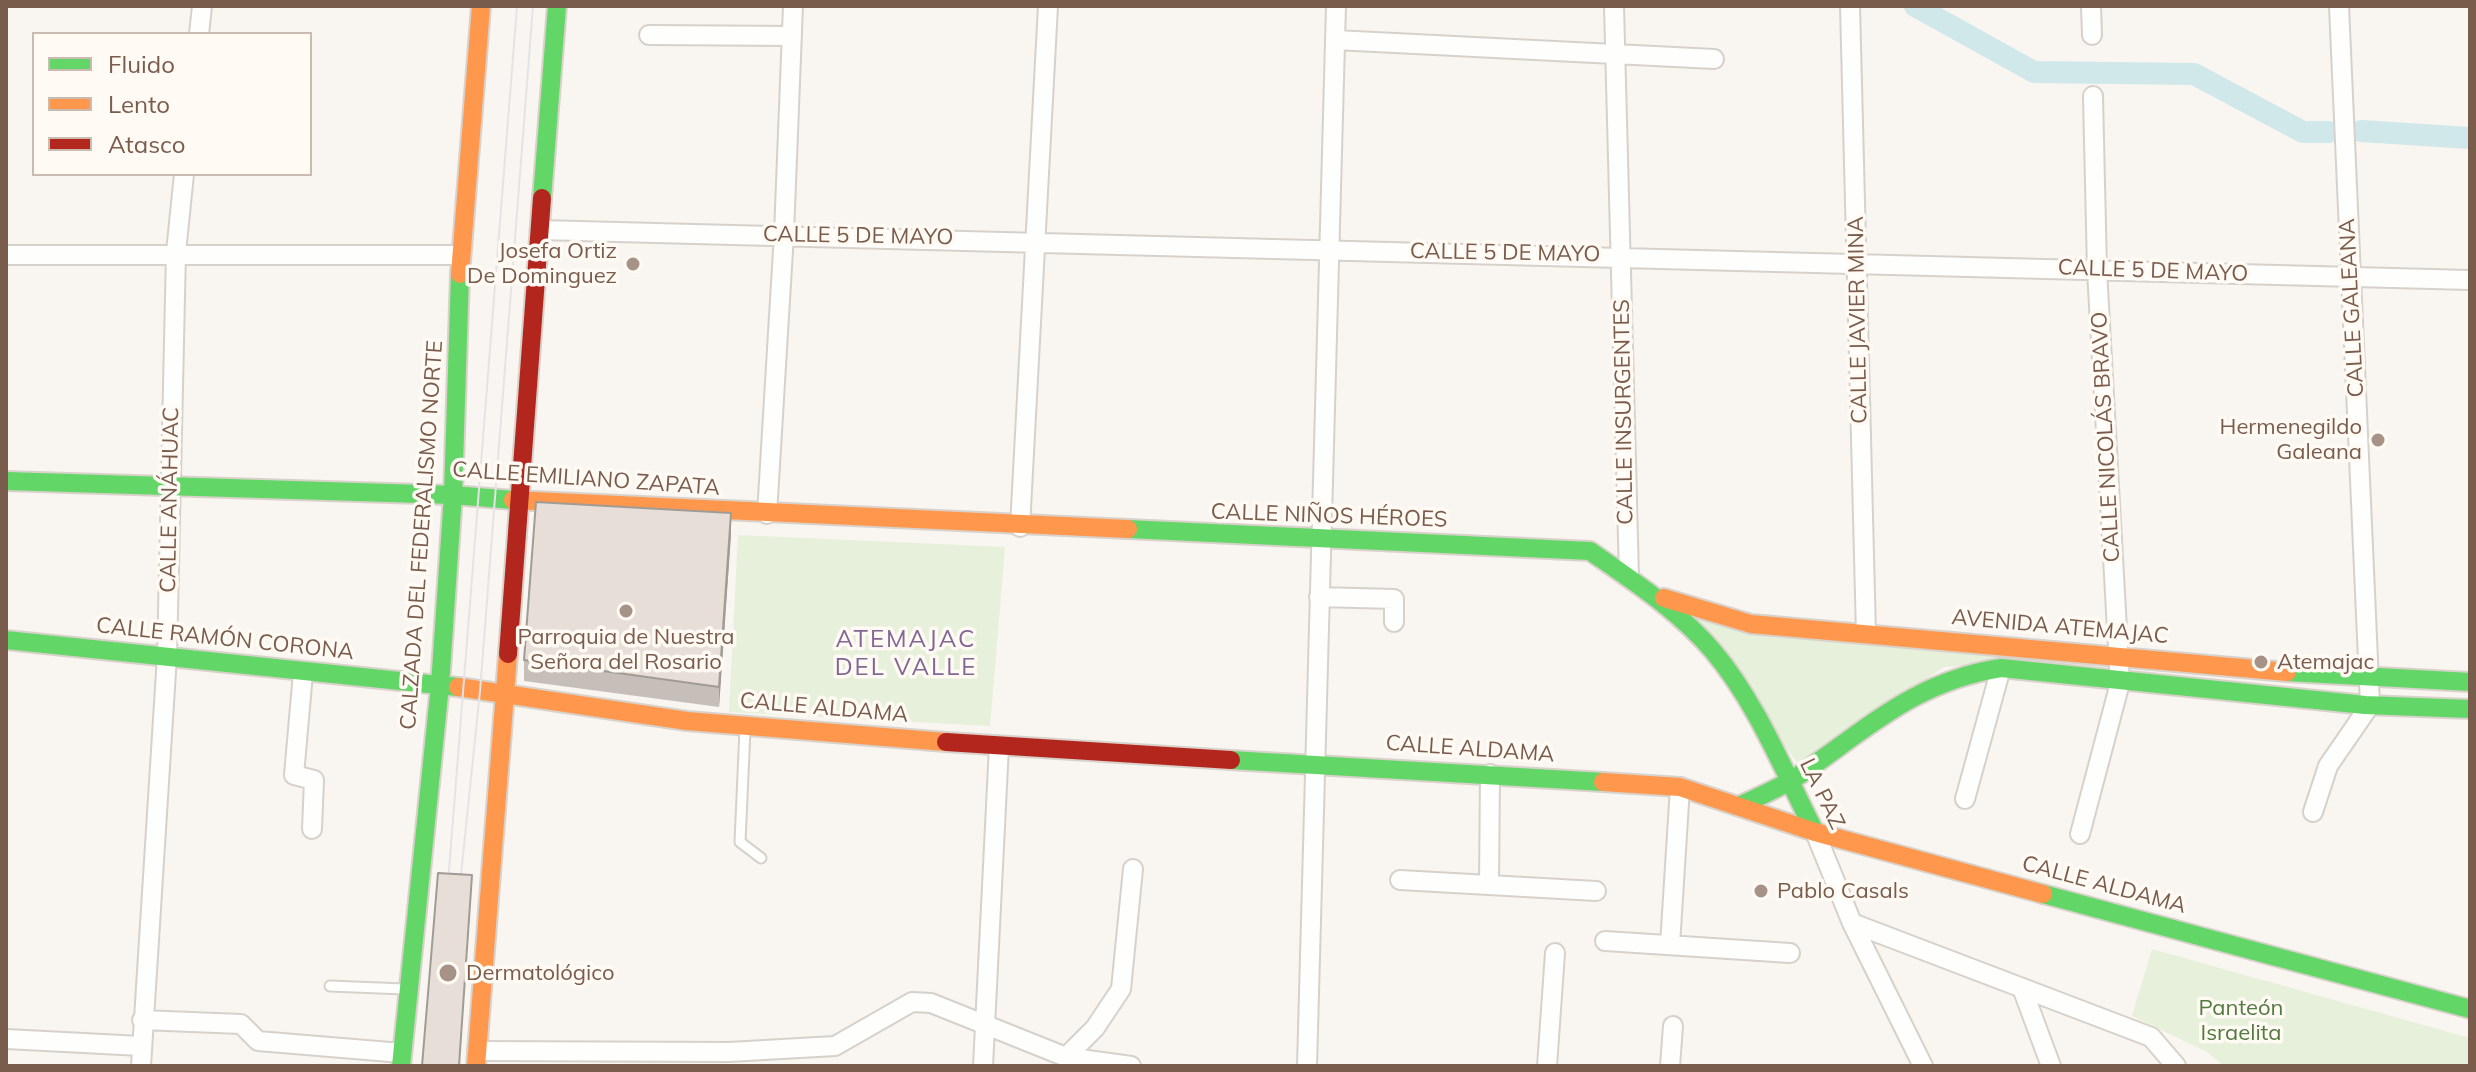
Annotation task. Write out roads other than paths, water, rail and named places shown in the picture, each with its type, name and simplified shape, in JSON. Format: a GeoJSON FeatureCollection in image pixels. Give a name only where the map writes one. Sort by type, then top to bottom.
{"type":"FeatureCollection","features":[{"type":"Feature","properties":{"kind":"street"},"geometry":{"type":"LineString","coordinates":[[199,32],[202,6]]}},
{"type":"Feature","properties":{"kind":"street","name":"CALZADA DEL FEDERALISMO NORTE"},"geometry":{"type":"LineString","coordinates":[[401,1060],[440,685],[453,495],[461,255],[481,6]]}},
{"type":"Feature","properties":{"kind":"street"},"geometry":{"type":"LineString","coordinates":[[557,6],[476,1059],[729,1059],[835,1046],[912,1002],[931,1003],[985,1022],[1066,1057],[1131,1066]]}},
{"type":"Feature","properties":{"kind":"street"},"geometry":{"type":"LineString","coordinates":[[767,514],[784,234],[793,6]]}},
{"type":"Feature","properties":{"kind":"street"},"geometry":{"type":"LineString","coordinates":[[1020,527],[1048,6]]}},
{"type":"Feature","properties":{"kind":"street"},"geometry":{"type":"LineString","coordinates":[[1307,1066],[1317,763],[1319,539],[1336,6]]}},
{"type":"Feature","properties":{"kind":"street","name":"CALLE INSURGENTES"},"geometry":{"type":"LineString","coordinates":[[1614,6],[1629,577]]}},
{"type":"Feature","properties":{"kind":"street","name":"CALLE JAVIER MINA"},"geometry":{"type":"LineString","coordinates":[[1850,6],[1866,634]]}},
{"type":"Feature","properties":{"kind":"street"},"geometry":{"type":"LineString","coordinates":[[2091,6],[2092,35]]}},
{"type":"Feature","properties":{"kind":"street","name":"CALLE GALEANA"},"geometry":{"type":"LineString","coordinates":[[2339,6],[2370,705]]}},
{"type":"Feature","properties":{"kind":"street"},"geometry":{"type":"LineString","coordinates":[[649,35],[792,36]]}},
{"type":"Feature","properties":{"kind":"street"},"geometry":{"type":"LineString","coordinates":[[1335,40],[1714,59]]}},
{"type":"Feature","properties":{"kind":"street","name":"CALLE NICOLÁS BRAVO"},"geometry":{"type":"LineString","coordinates":[[2093,96],[2097,270],[2120,683]]}},
{"type":"Feature","properties":{"kind":"street","name":"CALLE ANÁHUAC"},"geometry":{"type":"LineString","coordinates":[[141,1066],[167,656],[176,252],[184,176]]}},
{"type":"Feature","properties":{"kind":"street","name":"CALLE 5 DE MAYO"},"geometry":{"type":"LineString","coordinates":[[540,230],[1036,240],[2470,280]]}},
{"type":"Feature","properties":{"kind":"street"},"geometry":{"type":"LineString","coordinates":[[6,255],[176,252],[461,255]]}},
{"type":"Feature","properties":{"kind":"street","name":"CALLE EMILIANO ZAPATA"},"geometry":{"type":"LineString","coordinates":[[6,481],[453,495],[1020,527]]}},
{"type":"Feature","properties":{"kind":"street","name":"CALLE NIÑOS HÉROES"},"geometry":{"type":"LineString","coordinates":[[1020,527],[1590,551],[1629,577]]}},
{"type":"Feature","properties":{"kind":"street","name":"LA PAZ"},"geometry":{"type":"LineString","coordinates":[[1629,577],[1712,650],[1737,684],[1791,780],[1852,923],[1923,1066]]}},
{"type":"Feature","properties":{"kind":"street","name":"AVENIDA ATEMAJAC"},"geometry":{"type":"LineString","coordinates":[[1650,593],[1751,624],[2369,679],[2470,682]]}},
{"type":"Feature","properties":{"kind":"street"},"geometry":{"type":"LineString","coordinates":[[1319,597],[1394,599],[1394,622]]}},
{"type":"Feature","properties":{"kind":"street","name":"CALLE RAMÓN CORONA"},"geometry":{"type":"LineString","coordinates":[[6,640],[440,685]]}},
{"type":"Feature","properties":{"kind":"street"},"geometry":{"type":"LineString","coordinates":[[1965,799],[2001,668]]}},
{"type":"Feature","properties":{"kind":"street","name":"AVENIDA ATEMAJAC"},"geometry":{"type":"LineString","coordinates":[[1739,806],[1791,780],[1926,686],[1962,673],[2001,668],[2120,683],[2370,705],[2470,709]]}},
{"type":"Feature","properties":{"kind":"street"},"geometry":{"type":"LineString","coordinates":[[303,673],[294,775],[314,780],[312,829]]}},
{"type":"Feature","properties":{"kind":"street"},"geometry":{"type":"LineString","coordinates":[[2080,834],[2120,683]]}},
{"type":"Feature","properties":{"kind":"street","name":"CALLE ALDAMA"},"geometry":{"type":"LineString","coordinates":[[440,685],[746,726],[999,746],[1680,787],[1815,832],[2470,1009]]}},
{"type":"Feature","properties":{"kind":"street"},"geometry":{"type":"LineString","coordinates":[[2313,812],[2328,766],[2370,705]]}},
{"type":"Feature","properties":{"kind":"street"},"geometry":{"type":"LineString","coordinates":[[983,1066],[999,746]]}},
{"type":"Feature","properties":{"kind":"street"},"geometry":{"type":"LineString","coordinates":[[1489,885],[1490,774]]}},
{"type":"Feature","properties":{"kind":"street"},"geometry":{"type":"LineString","coordinates":[[1670,945],[1680,787]]}},
{"type":"Feature","properties":{"kind":"street"},"geometry":{"type":"LineString","coordinates":[[1066,1057],[1095,1028],[1121,989],[1133,869]]}},
{"type":"Feature","properties":{"kind":"street"},"geometry":{"type":"LineString","coordinates":[[1400,880],[1596,891]]}},
{"type":"Feature","properties":{"kind":"street"},"geometry":{"type":"LineString","coordinates":[[1852,923],[2151,1037],[2176,1066]]}},
{"type":"Feature","properties":{"kind":"street"},"geometry":{"type":"LineString","coordinates":[[1605,941],[1790,953]]}},
{"type":"Feature","properties":{"kind":"street"},"geometry":{"type":"LineString","coordinates":[[1547,1066],[1555,953]]}},
{"type":"Feature","properties":{"kind":"street"},"geometry":{"type":"LineString","coordinates":[[2022,988],[2051,1066]]}},
{"type":"Feature","properties":{"kind":"street"},"geometry":{"type":"LineString","coordinates":[[142,1020],[241,1024],[258,1041],[401,1060]]}},
{"type":"Feature","properties":{"kind":"street"},"geometry":{"type":"LineString","coordinates":[[1670,1066],[1673,1026]]}},
{"type":"Feature","properties":{"kind":"street"},"geometry":{"type":"LineString","coordinates":[[6,1039],[141,1046]]}},
{"type":"Feature","properties":{"kind":"street"},"geometry":{"type":"LineString","coordinates":[[835,1046],[835,1066]]}},
{"type":"Feature","properties":{"kind":"lane"},"geometry":{"type":"LineString","coordinates":[[746,726],[740,842],[761,858]]}},
{"type":"Feature","properties":{"kind":"lane"},"geometry":{"type":"LineString","coordinates":[[330,986],[407,989]]}},
{"type":"Feature","properties":{"kind":"waterway"},"geometry":{"type":"LineString","coordinates":[[1915,6],[2034,72],[2194,74],[2303,132],[2328,132]]}},
{"type":"Feature","properties":{"kind":"waterway"},"geometry":{"type":"LineString","coordinates":[[2361,131],[2470,138]]}},
{"type":"Feature","properties":{"kind":"tram line"},"geometry":{"type":"LineString","coordinates":[[448,883],[517,6]]}},
{"type":"Feature","properties":{"kind":"tram line"},"geometry":{"type":"LineString","coordinates":[[459,894],[480,691],[533,6]]}},
{"type":"Feature","properties":{"kind":"place","name":"Josefa Ortiz De Dominguez"},"geometry":{"type":"Point","coordinates":[633,264]}},
{"type":"Feature","properties":{"kind":"place","name":"Hermenegildo Galeana"},"geometry":{"type":"Point","coordinates":[2378,440]}},
{"type":"Feature","properties":{"kind":"place","name":"Parroquia de Nuestra Señora del Rosario"},"geometry":{"type":"Point","coordinates":[626,611]}},
{"type":"Feature","properties":{"kind":"place","name":"Atemajac"},"geometry":{"type":"Point","coordinates":[2261,662]}},
{"type":"Feature","properties":{"kind":"place","name":"Pablo Casals"},"geometry":{"type":"Point","coordinates":[1761,891]}},
{"type":"Feature","properties":{"kind":"place","name":"Dermatológico"},"geometry":{"type":"Point","coordinates":[448,973]}},
{"type":"Feature","properties":{"kind":"district","name":"ATEMAJAC DEL VALLE"},"geometry":{"type":"Point","coordinates":[906,654]}},
{"type":"Feature","properties":{"kind":"park label","name":"Panteón Israelita"},"geometry":{"type":"Point","coordinates":[2241,1020]}}]}
